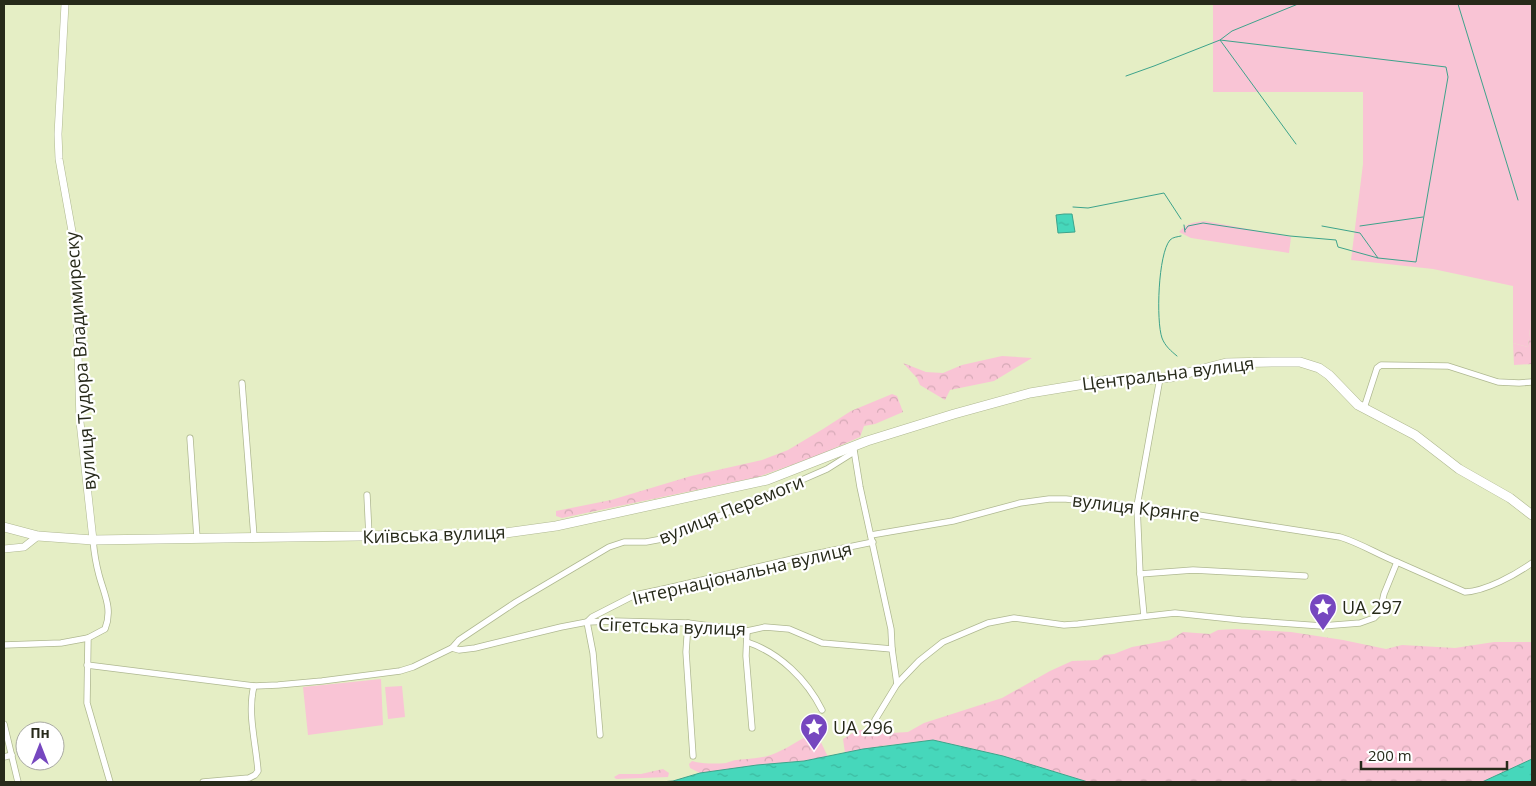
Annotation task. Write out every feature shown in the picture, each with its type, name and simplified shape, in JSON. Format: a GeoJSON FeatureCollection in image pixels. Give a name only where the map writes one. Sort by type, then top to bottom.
{"type":"FeatureCollection","features":[{"type":"Feature","properties":{"kind":"main road","name":"Центральна вулиця"},"geometry":{"type":"LineString","coordinates":[[854,449],[954,414],[1030,393],[1109,380],[1160,378],[1226,363],[1300,362],[1319,368],[1329,375],[1348,396],[1364,408],[1415,435],[1459,469],[1510,498],[1532,515]]}},
{"type":"Feature","properties":{"kind":"main road","name":"Київська вулиця"},"geometry":{"type":"LineString","coordinates":[[4,527],[38,536],[93,540],[498,534],[556,526],[767,480],[854,449]]}},
{"type":"Feature","properties":{"kind":"street","name":"вулиця Тудора Владимиреску"},"geometry":{"type":"LineString","coordinates":[[65,4],[58,134],[59,159],[75,248],[80,422],[93,540]]}},
{"type":"Feature","properties":{"kind":"street"},"geometry":{"type":"LineString","coordinates":[[1364,408],[1377,368],[1381,366],[1448,366],[1498,382],[1532,382]]}},
{"type":"Feature","properties":{"kind":"street"},"geometry":{"type":"LineString","coordinates":[[1144,616],[1137,506],[1160,378]]}},
{"type":"Feature","properties":{"kind":"street"},"geometry":{"type":"LineString","coordinates":[[242,383],[254,538]]}},
{"type":"Feature","properties":{"kind":"street"},"geometry":{"type":"LineString","coordinates":[[190,438],[197,538]]}},
{"type":"Feature","properties":{"kind":"street","name":"Інтернаціональна вулиця"},"geometry":{"type":"LineString","coordinates":[[854,449],[860,487],[892,629],[892,649],[897,684]]}},
{"type":"Feature","properties":{"kind":"street","name":"вулиця Перемоги"},"geometry":{"type":"LineString","coordinates":[[452,648],[459,640],[516,602],[609,547],[624,542],[646,542],[662,539],[689,529],[827,469],[854,449]]}},
{"type":"Feature","properties":{"kind":"street"},"geometry":{"type":"LineString","coordinates":[[367,495],[369,536]]}},
{"type":"Feature","properties":{"kind":"street","name":"вулиця Крянге"},"geometry":{"type":"LineString","coordinates":[[871,535],[910,530],[953,521],[1020,503],[1049,499],[1083,500],[1173,510],[1340,537],[1465,592],[1474,592],[1500,581],[1520,572],[1532,563]]}},
{"type":"Feature","properties":{"kind":"street"},"geometry":{"type":"LineString","coordinates":[[4,549],[24,546],[38,536]]}},
{"type":"Feature","properties":{"kind":"street"},"geometry":{"type":"LineString","coordinates":[[4,645],[62,643],[88,638],[105,629],[109,612],[106,594],[99,576],[93,540]]}},
{"type":"Feature","properties":{"kind":"street","name":"Інтернаціональна вулиця"},"geometry":{"type":"LineString","coordinates":[[587,622],[592,617],[636,595],[873,542]]}},
{"type":"Feature","properties":{"kind":"street"},"geometry":{"type":"LineString","coordinates":[[875,720],[897,684],[919,661],[944,642],[974,628],[1004,618],[1023,618],[1064,625],[1107,622],[1175,613],[1322,626],[1369,621],[1380,612],[1384,594],[1397,562]]}},
{"type":"Feature","properties":{"kind":"street"},"geometry":{"type":"LineString","coordinates":[[1140,574],[1193,570],[1305,576]]}},
{"type":"Feature","properties":{"kind":"street","name":"Сігетська вулиця"},"geometry":{"type":"LineString","coordinates":[[452,648],[459,650],[475,648],[587,622],[614,621],[688,623],[747,631],[765,627],[789,629],[822,644],[892,649]]}},
{"type":"Feature","properties":{"kind":"street"},"geometry":{"type":"LineString","coordinates":[[587,622],[593,653],[600,734]]}},
{"type":"Feature","properties":{"kind":"street"},"geometry":{"type":"LineString","coordinates":[[688,623],[686,652],[693,756]]}},
{"type":"Feature","properties":{"kind":"street"},"geometry":{"type":"LineString","coordinates":[[747,631],[746,656],[752,728]]}},
{"type":"Feature","properties":{"kind":"street"},"geometry":{"type":"LineString","coordinates":[[88,638],[87,703],[110,782]]}},
{"type":"Feature","properties":{"kind":"street"},"geometry":{"type":"LineString","coordinates":[[747,642],[769,652],[785,664],[810,689],[822,710]]}},
{"type":"Feature","properties":{"kind":"street"},"geometry":{"type":"LineString","coordinates":[[87,665],[254,686],[322,681],[400,671],[413,667],[452,648]]}},
{"type":"Feature","properties":{"kind":"street"},"geometry":{"type":"LineString","coordinates":[[203,782],[249,778],[258,771],[252,720],[251,696],[254,686]]}},
{"type":"Feature","properties":{"kind":"street"},"geometry":{"type":"LineString","coordinates":[[4,724],[18,782]]}},
{"type":"Feature","properties":{"kind":"street"},"geometry":{"type":"LineString","coordinates":[[4,757],[12,755]]}},
{"type":"Feature","properties":{"kind":"green space"},"geometry":{"type":"Polygon","coordinates":[[[1213,4],[1532,4],[1532,310],[1528,347],[1513,343],[1513,286],[1433,269],[1351,260],[1363,164],[1363,92],[1213,92],[1213,4]]]}},
{"type":"Feature","properties":{"kind":"green space"},"geometry":{"type":"Polygon","coordinates":[[[1205,221],[1291,237],[1289,253],[1191,238],[1179,232],[1191,223],[1205,221]]]}},
{"type":"Feature","properties":{"kind":"green space"},"geometry":{"type":"Polygon","coordinates":[[[1532,310],[1532,364],[1514,365],[1513,343],[1528,347],[1532,310]]]}},
{"type":"Feature","properties":{"kind":"green space"},"geometry":{"type":"Polygon","coordinates":[[[1002,356],[1032,358],[994,381],[950,390],[945,400],[920,385],[917,378],[903,363],[926,372],[943,373],[962,365],[1002,356]]]}},
{"type":"Feature","properties":{"kind":"green space"},"geometry":{"type":"Polygon","coordinates":[[[892,394],[897,396],[903,412],[875,424],[864,426],[860,437],[814,457],[758,477],[562,518],[556,516],[556,511],[611,500],[691,476],[762,460],[788,450],[851,411],[892,394]]]}},
{"type":"Feature","properties":{"kind":"green space"},"geometry":{"type":"Polygon","coordinates":[[[1237,629],[1291,632],[1386,649],[1402,645],[1455,648],[1494,642],[1532,642],[1532,759],[1482,782],[1088,782],[1003,756],[932,740],[881,746],[845,753],[843,739],[856,731],[872,728],[891,733],[908,732],[924,723],[1002,698],[1072,661],[1098,660],[1104,655],[1114,654],[1132,647],[1170,640],[1183,632],[1210,634],[1218,630],[1237,629]]]}},
{"type":"Feature","properties":{"kind":"green space"},"geometry":{"type":"Polygon","coordinates":[[[381,679],[383,725],[308,735],[303,687],[381,679]]]}},
{"type":"Feature","properties":{"kind":"green space"},"geometry":{"type":"Polygon","coordinates":[[[402,686],[405,717],[388,719],[385,687],[402,686]]]}},
{"type":"Feature","properties":{"kind":"green space"},"geometry":{"type":"Polygon","coordinates":[[[817,734],[828,757],[700,773],[690,768],[689,764],[692,761],[726,763],[765,757],[808,736],[817,734]]]}},
{"type":"Feature","properties":{"kind":"green space"},"geometry":{"type":"Polygon","coordinates":[[[663,769],[669,773],[668,777],[616,779],[614,777],[619,774],[641,774],[663,769]]]}},
{"type":"Feature","properties":{"kind":"water"},"geometry":{"type":"Polygon","coordinates":[[[1072,214],[1075,232],[1058,233],[1056,215],[1072,214]]]}},
{"type":"Feature","properties":{"kind":"water"},"geometry":{"type":"Polygon","coordinates":[[[933,740],[1003,756],[1088,782],[660,782],[673,781],[700,773],[804,761],[863,749],[933,740]]]}},
{"type":"Feature","properties":{"kind":"water"},"geometry":{"type":"Polygon","coordinates":[[[1532,759],[1532,782],[1482,782],[1532,759]]]}},
{"type":"Feature","properties":{"kind":"waterway"},"geometry":{"type":"LineString","coordinates":[[1126,76],[1220,40],[1232,31],[1298,4]]}},
{"type":"Feature","properties":{"kind":"waterway"},"geometry":{"type":"LineString","coordinates":[[1458,4],[1518,200]]}},
{"type":"Feature","properties":{"kind":"waterway"},"geometry":{"type":"LineString","coordinates":[[1296,144],[1220,40],[1446,67],[1448,77],[1416,262],[1378,258]]}},
{"type":"Feature","properties":{"kind":"waterway"},"geometry":{"type":"LineString","coordinates":[[1073,207],[1088,208],[1164,193],[1181,219]]}},
{"type":"Feature","properties":{"kind":"waterway"},"geometry":{"type":"LineString","coordinates":[[1360,226],[1423,217]]}},
{"type":"Feature","properties":{"kind":"waterway"},"geometry":{"type":"LineString","coordinates":[[1185,230],[1188,226],[1203,223],[1290,236],[1336,240],[1338,247],[1378,258],[1360,233],[1322,226]]}},
{"type":"Feature","properties":{"kind":"waterway"},"geometry":{"type":"LineString","coordinates":[[1184,225],[1185,232]]}},
{"type":"Feature","properties":{"kind":"waterway"},"geometry":{"type":"LineString","coordinates":[[1177,356],[1166,346],[1162,338],[1159,317],[1159,288],[1166,248],[1171,239],[1181,236]]}},
{"type":"Feature","properties":{"kind":"place","name":"UA 297"},"geometry":{"type":"Point","coordinates":[1323,631]}},
{"type":"Feature","properties":{"kind":"place","name":"UA 296"},"geometry":{"type":"Point","coordinates":[814,751]}}]}
